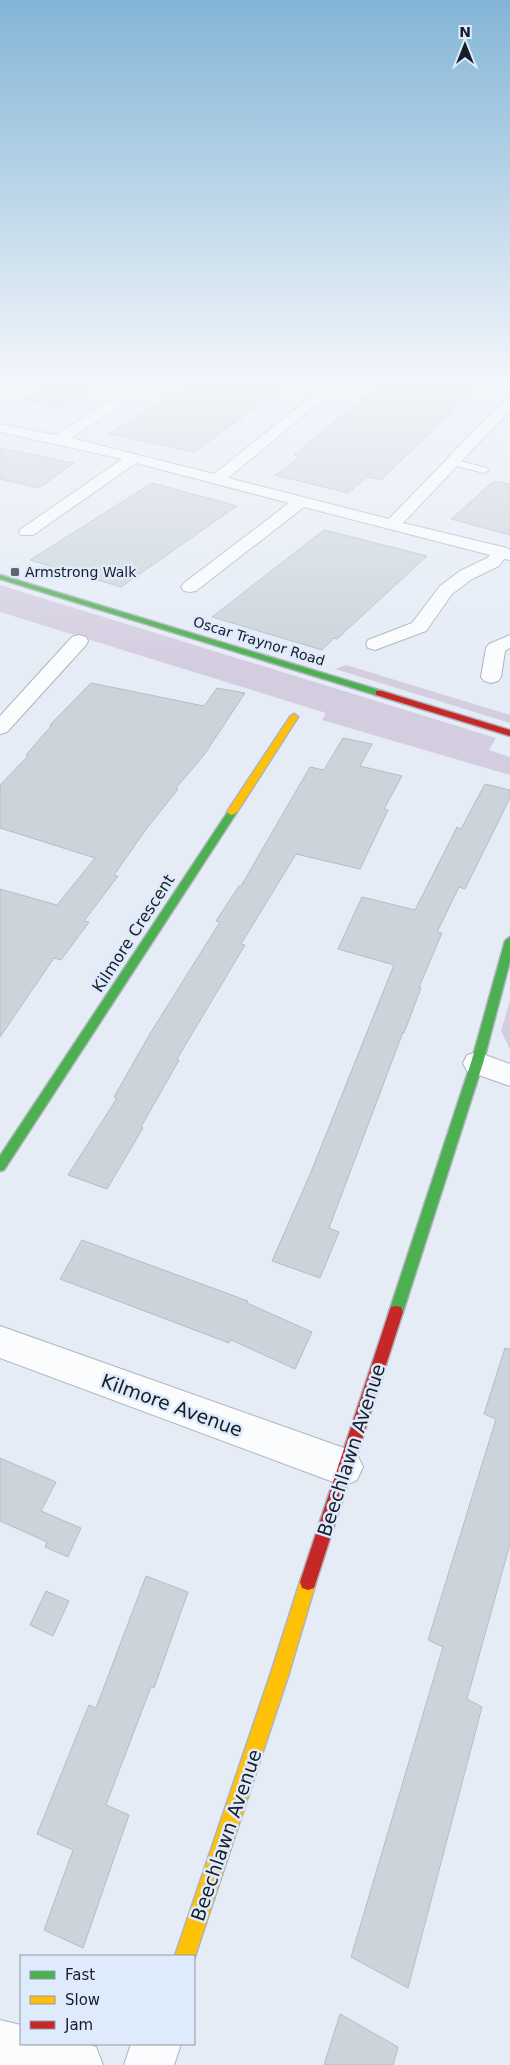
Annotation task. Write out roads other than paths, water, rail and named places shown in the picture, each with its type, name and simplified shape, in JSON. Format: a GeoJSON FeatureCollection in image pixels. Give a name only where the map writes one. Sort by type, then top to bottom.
{"type":"FeatureCollection","features":[{"type":"Feature","properties":{"kind":"street"},"geometry":{"type":"LineString","coordinates":[[27,532],[112,472]]}},
{"type":"Feature","properties":{"kind":"street"},"geometry":{"type":"LineString","coordinates":[[187,472],[505,553]]}},
{"type":"Feature","properties":{"kind":"street"},"geometry":{"type":"LineString","coordinates":[[216,480],[225,472]]}},
{"type":"Feature","properties":{"kind":"street"},"geometry":{"type":"LineString","coordinates":[[392,524],[442,472]]}},
{"type":"Feature","properties":{"kind":"street"},"geometry":{"type":"LineString","coordinates":[[190,587],[301,501]]}},
{"type":"Feature","properties":{"kind":"street"},"geometry":{"type":"LineString","coordinates":[[375,644],[419,627],[446,590],[505,553]]}},
{"type":"Feature","properties":{"kind":"street","name":"Oscar Traynor Road"},"geometry":{"type":"LineString","coordinates":[[0,578],[510,733]]}},
{"type":"Feature","properties":{"kind":"street"},"geometry":{"type":"LineString","coordinates":[[0,728],[79,641]]}},
{"type":"Feature","properties":{"kind":"street"},"geometry":{"type":"LineString","coordinates":[[490,677],[496,648],[510,641]]}},
{"type":"Feature","properties":{"kind":"street","name":"Kilmore Crescent"},"geometry":{"type":"LineString","coordinates":[[0,1166],[294,717]]}},
{"type":"Feature","properties":{"kind":"street","name":"Beechlawn Avenue"},"geometry":{"type":"LineString","coordinates":[[185,1955],[279,1676],[344,1467],[477,1063],[510,941]]}},
{"type":"Feature","properties":{"kind":"street"},"geometry":{"type":"LineString","coordinates":[[477,1063],[510,1075]]}},
{"type":"Feature","properties":{"kind":"street","name":"Kilmore Avenue"},"geometry":{"type":"LineString","coordinates":[[0,1342],[344,1467]]}},
{"type":"Feature","properties":{"kind":"street"},"geometry":{"type":"LineString","coordinates":[[0,2045],[78,2065]]}},
{"type":"Feature","properties":{"kind":"street"},"geometry":{"type":"LineString","coordinates":[[148,2065],[156,2045]]}},
{"type":"Feature","properties":{"kind":"place","name":"Armstrong Walk"},"geometry":{"type":"Point","coordinates":[15,572]}}]}
